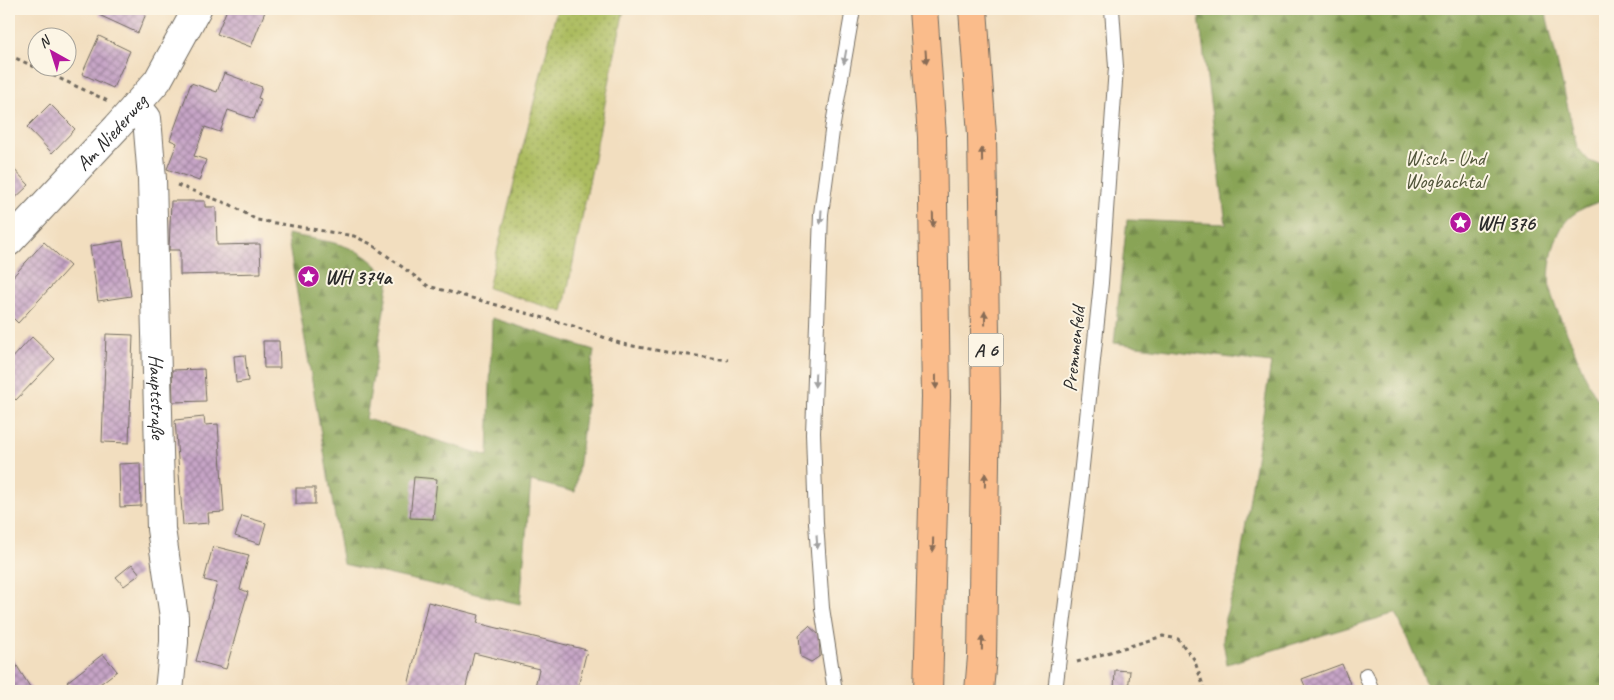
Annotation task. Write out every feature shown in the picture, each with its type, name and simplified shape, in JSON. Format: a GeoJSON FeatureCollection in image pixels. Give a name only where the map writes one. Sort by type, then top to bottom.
{"type":"FeatureCollection","features":[{"type":"Feature","properties":{"kind":"highway"},"geometry":{"type":"LineString","coordinates":[[923,9],[932,137],[936,397],[928,691]]}},
{"type":"Feature","properties":{"kind":"highway","name":"A 6"},"geometry":{"type":"LineString","coordinates":[[973,9],[982,135],[986,399],[982,647],[979,691]]}},
{"type":"Feature","properties":{"kind":"street","name":"Am Niederweg"},"geometry":{"type":"LineString","coordinates":[[9,242],[134,109],[158,80],[197,9]]}},
{"type":"Feature","properties":{"kind":"street","name":"Hauptstraße"},"geometry":{"type":"LineString","coordinates":[[134,109],[147,118],[152,179],[162,528],[174,617],[170,691]]}},
{"type":"Feature","properties":{"kind":"lane"},"geometry":{"type":"LineString","coordinates":[[835,691],[822,608],[816,523],[814,433],[821,214],[833,124],[853,9]]}},
{"type":"Feature","properties":{"kind":"lane","name":"Premmenfeld"},"geometry":{"type":"LineString","coordinates":[[1055,691],[1079,495],[1101,283],[1116,67],[1112,9]]}},
{"type":"Feature","properties":{"kind":"lane"},"geometry":{"type":"LineString","coordinates":[[1366,675],[1372,691]]}},
{"type":"Feature","properties":{"kind":"path"},"geometry":{"type":"LineString","coordinates":[[9,55],[134,109]]}},
{"type":"Feature","properties":{"kind":"path"},"geometry":{"type":"LineString","coordinates":[[152,179],[194,190],[231,205],[257,220],[354,236],[371,244],[428,286],[573,326],[622,344],[728,360]]}},
{"type":"Feature","properties":{"kind":"path"},"geometry":{"type":"LineString","coordinates":[[1057,668],[1164,636],[1178,639],[1194,659],[1204,691]]}},
{"type":"Feature","properties":{"kind":"path"},"geometry":{"type":"LineString","coordinates":[[1287,691],[1295,689]]}},
{"type":"Feature","properties":{"kind":"green space"},"geometry":{"type":"Polygon","coordinates":[[[557,9],[624,9],[563,312],[488,288],[557,9]]]}},
{"type":"Feature","properties":{"kind":"green space","name":"Wisch- Und Wogbachtal"},"geometry":{"type":"Polygon","coordinates":[[[1198,9],[1546,9],[1577,147],[1589,161],[1605,166],[1605,200],[1576,212],[1563,225],[1555,242],[1549,280],[1553,300],[1581,368],[1594,394],[1605,410],[1605,691],[1430,691],[1396,613],[1227,664],[1223,641],[1225,618],[1236,584],[1271,363],[1114,343],[1127,220],[1226,224],[1198,9]]]}},
{"type":"Feature","properties":{"kind":"green space"},"geometry":{"type":"Polygon","coordinates":[[[287,234],[331,242],[356,251],[378,267],[389,280],[366,419],[488,456],[492,318],[594,350],[575,492],[531,481],[520,604],[343,564],[287,234]]]}},
{"type":"Feature","properties":{"kind":"building"},"geometry":{"type":"Polygon","coordinates":[[[101,9],[148,9],[138,33],[99,15],[101,9]]]}},
{"type":"Feature","properties":{"kind":"building"},"geometry":{"type":"Polygon","coordinates":[[[227,9],[266,9],[251,47],[217,34],[227,9]]]}},
{"type":"Feature","properties":{"kind":"building"},"geometry":{"type":"Polygon","coordinates":[[[99,36],[130,51],[113,88],[82,74],[99,36]]]}},
{"type":"Feature","properties":{"kind":"building"},"geometry":{"type":"Polygon","coordinates":[[[224,73],[262,87],[258,98],[261,99],[254,119],[228,110],[220,132],[205,127],[194,156],[206,160],[199,181],[167,169],[177,143],[170,140],[191,83],[217,92],[224,73]]]}},
{"type":"Feature","properties":{"kind":"building"},"geometry":{"type":"Polygon","coordinates":[[[50,104],[75,129],[52,153],[27,127],[50,104]]]}},
{"type":"Feature","properties":{"kind":"building"},"geometry":{"type":"Polygon","coordinates":[[[9,164],[29,185],[9,204],[9,164]]]}},
{"type":"Feature","properties":{"kind":"building"},"geometry":{"type":"Polygon","coordinates":[[[171,201],[205,201],[205,207],[216,207],[217,245],[260,244],[261,273],[180,275],[180,250],[169,250],[171,201]]]}},
{"type":"Feature","properties":{"kind":"building"},"geometry":{"type":"Polygon","coordinates":[[[123,241],[131,296],[98,301],[90,246],[123,241]]]}},
{"type":"Feature","properties":{"kind":"building"},"geometry":{"type":"Polygon","coordinates":[[[44,242],[70,266],[18,323],[9,314],[9,281],[44,242]]]}},
{"type":"Feature","properties":{"kind":"building"},"geometry":{"type":"Polygon","coordinates":[[[106,334],[133,335],[129,443],[102,442],[106,334]]]}},
{"type":"Feature","properties":{"kind":"building"},"geometry":{"type":"Polygon","coordinates":[[[32,337],[55,359],[16,400],[9,393],[9,362],[32,337]]]}},
{"type":"Feature","properties":{"kind":"building"},"geometry":{"type":"Polygon","coordinates":[[[263,341],[279,341],[280,368],[264,368],[263,341]]]}},
{"type":"Feature","properties":{"kind":"building"},"geometry":{"type":"Polygon","coordinates":[[[245,355],[248,381],[236,383],[234,356],[245,355]]]}},
{"type":"Feature","properties":{"kind":"building"},"geometry":{"type":"Polygon","coordinates":[[[204,369],[206,401],[173,402],[172,370],[204,369]]]}},
{"type":"Feature","properties":{"kind":"building"},"geometry":{"type":"Polygon","coordinates":[[[204,417],[205,425],[218,424],[224,512],[208,513],[209,523],[183,525],[175,420],[204,417]]]}},
{"type":"Feature","properties":{"kind":"building"},"geometry":{"type":"Polygon","coordinates":[[[140,463],[141,506],[120,507],[119,464],[140,463]]]}},
{"type":"Feature","properties":{"kind":"building"},"geometry":{"type":"Polygon","coordinates":[[[414,477],[437,479],[433,519],[410,518],[414,477]]]}},
{"type":"Feature","properties":{"kind":"building"},"geometry":{"type":"Polygon","coordinates":[[[296,488],[315,488],[315,504],[296,504],[296,488]]]}},
{"type":"Feature","properties":{"kind":"building"},"geometry":{"type":"Polygon","coordinates":[[[242,516],[266,523],[260,544],[235,536],[242,516]]]}},
{"type":"Feature","properties":{"kind":"building"},"geometry":{"type":"Polygon","coordinates":[[[213,546],[249,555],[240,589],[248,592],[226,669],[196,661],[217,583],[204,580],[213,546]]]}},
{"type":"Feature","properties":{"kind":"building"},"geometry":{"type":"Polygon","coordinates":[[[132,564],[140,574],[124,586],[116,577],[132,564]]]}},
{"type":"Feature","properties":{"kind":"building"},"geometry":{"type":"Polygon","coordinates":[[[428,602],[479,615],[477,623],[587,650],[577,691],[534,691],[539,669],[474,653],[465,691],[412,691],[408,686],[428,602]]]}},
{"type":"Feature","properties":{"kind":"building"},"geometry":{"type":"Polygon","coordinates":[[[809,626],[819,635],[820,656],[811,662],[801,657],[799,635],[809,626]]]}},
{"type":"Feature","properties":{"kind":"building"},"geometry":{"type":"Polygon","coordinates":[[[9,653],[30,687],[33,691],[9,691],[9,653]]]}},
{"type":"Feature","properties":{"kind":"building"},"geometry":{"type":"Polygon","coordinates":[[[103,654],[117,671],[91,691],[74,691],[67,682],[103,654]]]}},
{"type":"Feature","properties":{"kind":"building"},"geometry":{"type":"Polygon","coordinates":[[[1342,664],[1353,691],[1307,691],[1302,679],[1342,664]]]}},
{"type":"Feature","properties":{"kind":"building"},"geometry":{"type":"Polygon","coordinates":[[[1115,670],[1130,671],[1128,691],[1114,691],[1115,670]]]}},
{"type":"Feature","properties":{"kind":"place","name":"WH 376"},"geometry":{"type":"Point","coordinates":[1461,223]}},
{"type":"Feature","properties":{"kind":"place","name":"WH 374a"},"geometry":{"type":"Point","coordinates":[309,277]}}]}
